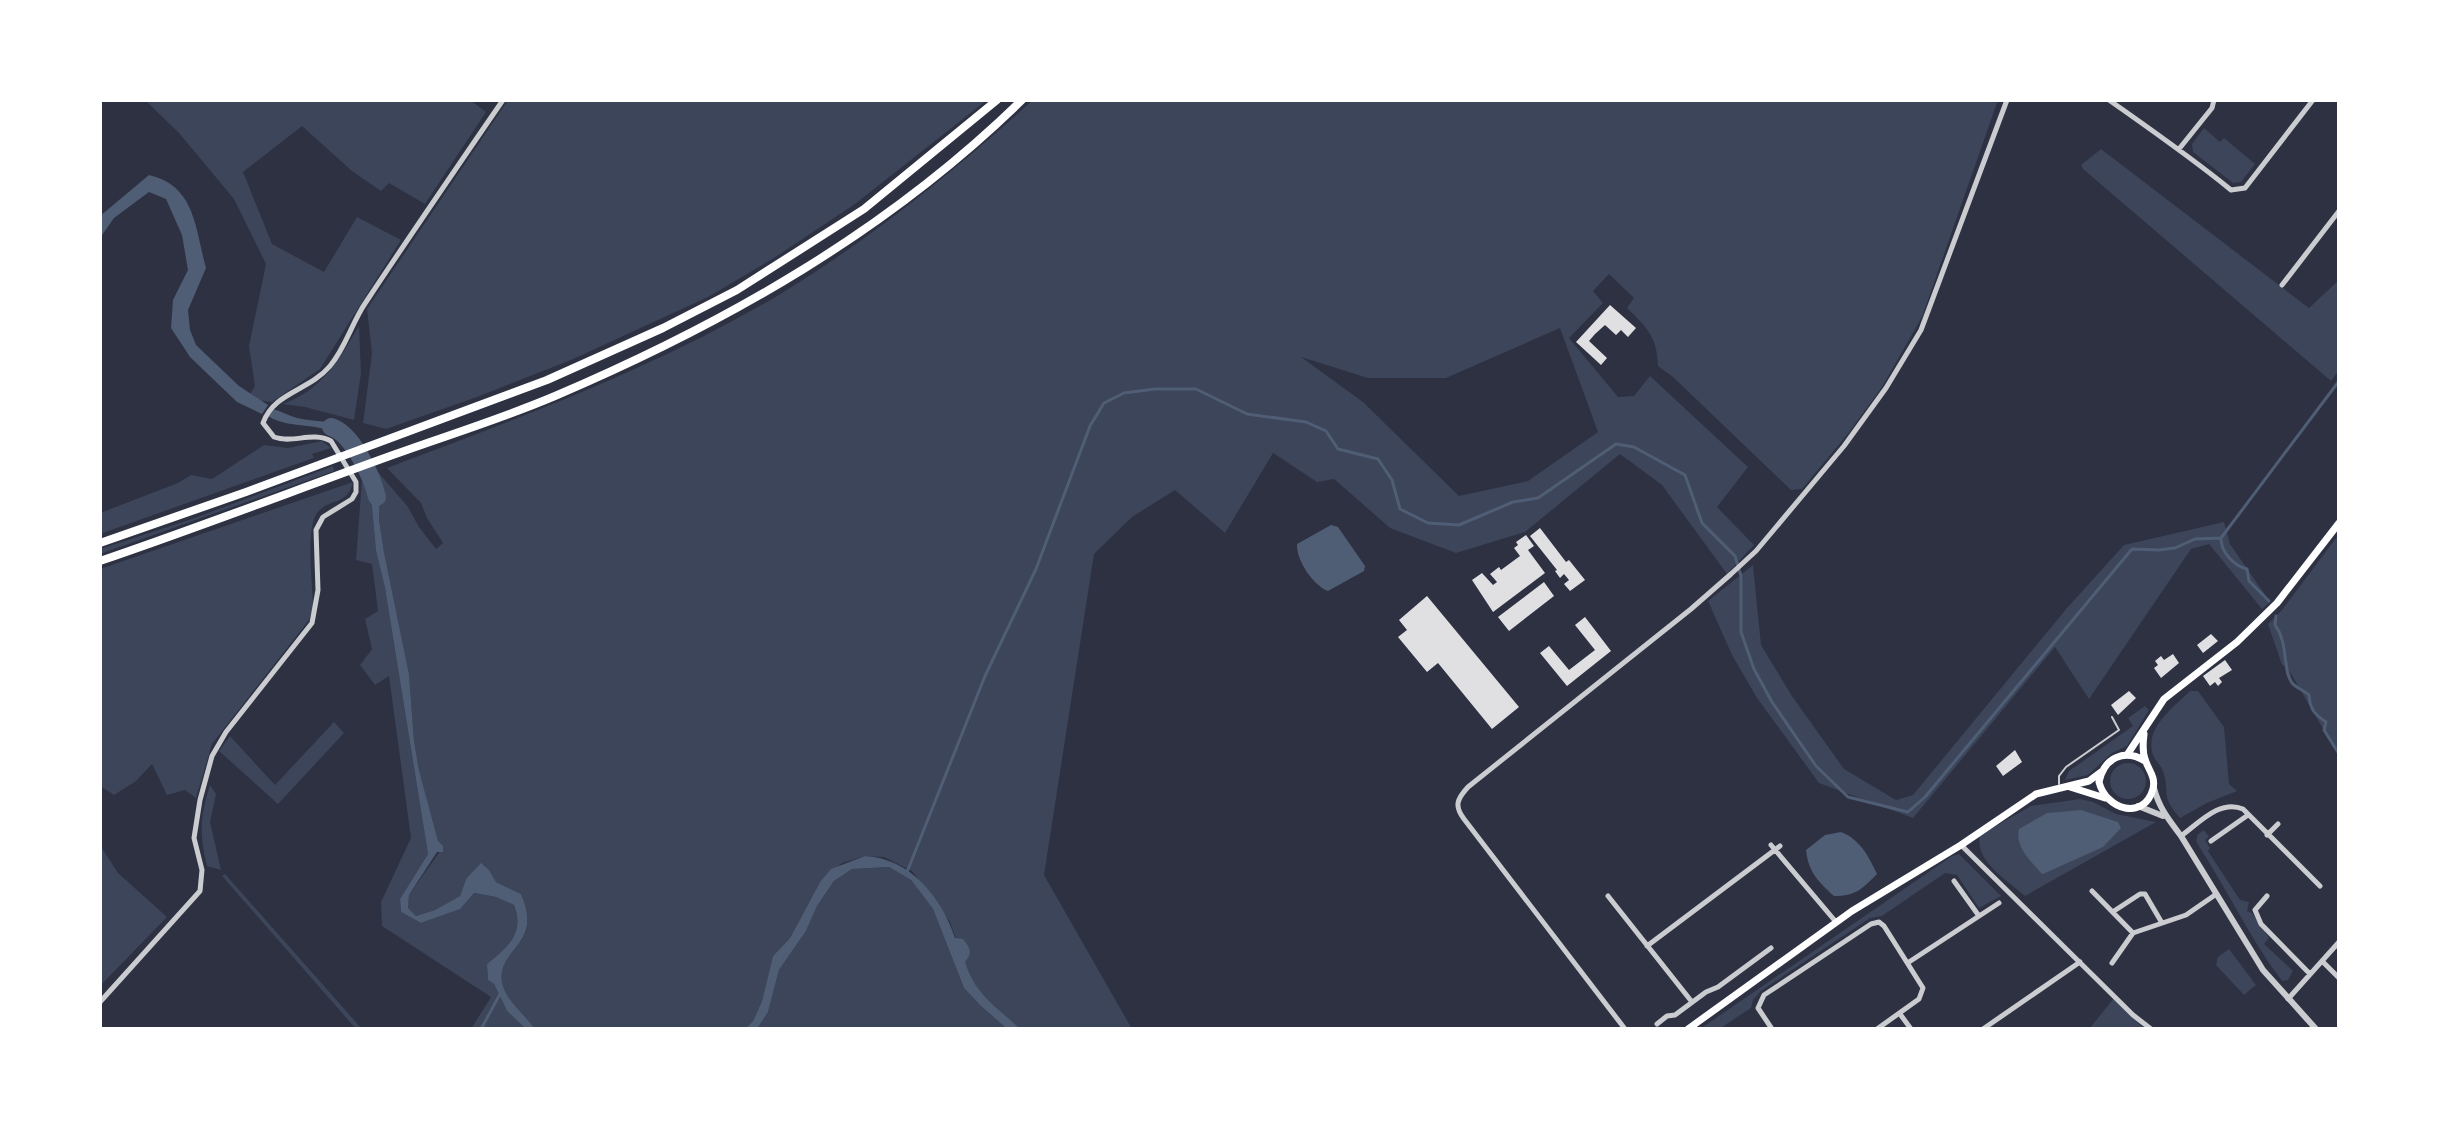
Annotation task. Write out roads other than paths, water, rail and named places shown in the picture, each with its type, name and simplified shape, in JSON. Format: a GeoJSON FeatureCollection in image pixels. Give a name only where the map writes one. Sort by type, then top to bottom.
{"type":"FeatureCollection","features":[{"type":"Feature","properties":{"kind":"highway"},"geometry":{"type":"LineString","coordinates":[[100,543],[547,380],[663,328],[737,290],[864,209],[997,100]]}},
{"type":"Feature","properties":{"kind":"highway"},"geometry":{"type":"LineString","coordinates":[[100,561],[552,398],[669,345],[742,306],[874,224],[1022,100]]}},
{"type":"Feature","properties":{"kind":"main road"},"geometry":{"type":"LineString","coordinates":[[2127,755],[2164,699],[2237,642],[2277,603],[2339,523]]}},
{"type":"Feature","properties":{"kind":"main road"},"geometry":{"type":"LineString","coordinates":[[2144,731],[2145,761]]}},
{"type":"Feature","properties":{"kind":"main road"},"geometry":{"type":"LineString","coordinates":[[1688,1029],[1836,922],[1961,845],[2036,794],[2089,781],[2112,758],[2127,755],[2145,761],[2151,768],[2154,786],[2151,794],[2138,806],[2120,808],[2105,798],[2068,787]]}},
{"type":"Feature","properties":{"kind":"main road"},"geometry":{"type":"LineString","coordinates":[[2101,772],[2099,782],[2105,798]]}},
{"type":"Feature","properties":{"kind":"street"},"geometry":{"type":"LineString","coordinates":[[100,1002],[200,891],[202,870],[194,838],[212,756],[226,732],[312,623],[318,590],[316,530],[323,517],[352,499],[356,492],[356,482],[331,441],[316,437],[290,441],[274,437],[263,423],[268,411],[277,401],[303,389],[330,365],[363,306],[503,100]]}},
{"type":"Feature","properties":{"kind":"street"},"geometry":{"type":"LineString","coordinates":[[1625,1029],[1464,819],[1457,809],[1457,803],[1468,787],[1731,574],[1844,446],[1886,388],[1921,330],[2007,100]]}},
{"type":"Feature","properties":{"kind":"street"},"geometry":{"type":"LineString","coordinates":[[2109,100],[2231,190],[2245,188],[2313,100]]}},
{"type":"Feature","properties":{"kind":"street"},"geometry":{"type":"LineString","coordinates":[[2179,149],[2212,108],[2214,100]]}},
{"type":"Feature","properties":{"kind":"street"},"geometry":{"type":"LineString","coordinates":[[2282,285],[2339,211]]}},
{"type":"Feature","properties":{"kind":"street"},"geometry":{"type":"LineString","coordinates":[[2154,786],[2166,818],[2181,836],[2263,970],[2316,1029]]}},
{"type":"Feature","properties":{"kind":"street"},"geometry":{"type":"LineString","coordinates":[[2181,836],[2221,807],[2233,805],[2248,815],[2320,886]]}},
{"type":"Feature","properties":{"kind":"street"},"geometry":{"type":"LineString","coordinates":[[2138,806],[2166,818]]}},
{"type":"Feature","properties":{"kind":"street"},"geometry":{"type":"LineString","coordinates":[[2211,841],[2248,815]]}},
{"type":"Feature","properties":{"kind":"street"},"geometry":{"type":"LineString","coordinates":[[2267,835],[2278,824]]}},
{"type":"Feature","properties":{"kind":"street"},"geometry":{"type":"LineString","coordinates":[[1961,845],[2133,1015],[2151,1029]]}},
{"type":"Feature","properties":{"kind":"street"},"geometry":{"type":"LineString","coordinates":[[1647,946],[1775,847],[1836,922]]}},
{"type":"Feature","properties":{"kind":"street"},"geometry":{"type":"LineString","coordinates":[[1954,881],[1979,916]]}},
{"type":"Feature","properties":{"kind":"street"},"geometry":{"type":"LineString","coordinates":[[2092,891],[2133,933]]}},
{"type":"Feature","properties":{"kind":"street"},"geometry":{"type":"LineString","coordinates":[[2114,911],[2140,894],[2145,894],[2162,923]]}},
{"type":"Feature","properties":{"kind":"street"},"geometry":{"type":"LineString","coordinates":[[2112,963],[2133,933],[2186,915],[2215,895]]}},
{"type":"Feature","properties":{"kind":"street"},"geometry":{"type":"LineString","coordinates":[[1608,896],[1692,1002]]}},
{"type":"Feature","properties":{"kind":"street"},"geometry":{"type":"LineString","coordinates":[[2267,896],[2255,910],[2261,924],[2310,974]]}},
{"type":"Feature","properties":{"kind":"street"},"geometry":{"type":"LineString","coordinates":[[1909,962],[1999,903]]}},
{"type":"Feature","properties":{"kind":"street"},"geometry":{"type":"LineString","coordinates":[[1772,1029],[1759,1011],[1760,999],[1871,924],[1879,922],[1909,962],[1923,988],[1919,999],[1877,1029]]}},
{"type":"Feature","properties":{"kind":"street"},"geometry":{"type":"LineString","coordinates":[[2287,999],[2339,942]]}},
{"type":"Feature","properties":{"kind":"street"},"geometry":{"type":"LineString","coordinates":[[1657,1024],[1718,987],[1771,948]]}},
{"type":"Feature","properties":{"kind":"street"},"geometry":{"type":"LineString","coordinates":[[2322,961],[2339,978]]}},
{"type":"Feature","properties":{"kind":"street"},"geometry":{"type":"LineString","coordinates":[[1983,1029],[2080,962]]}},
{"type":"Feature","properties":{"kind":"street"},"geometry":{"type":"LineString","coordinates":[[1900,1014],[1911,1029]]}},
{"type":"Feature","properties":{"kind":"lane"},"geometry":{"type":"LineString","coordinates":[[2059,789],[2059,776],[2066,767],[2119,730],[2112,717]]}},
{"type":"Feature","properties":{"kind":"waterway"},"geometry":{"type":"LineString","coordinates":[[2221,538],[2339,381]]}},
{"type":"Feature","properties":{"kind":"waterway"},"geometry":{"type":"LineString","coordinates":[[907,872],[985,676],[1036,569],[1090,426],[1104,403],[1124,393],[1196,389],[1247,414],[1306,422],[1326,431],[1338,449],[1378,459],[1392,480],[1400,509],[1428,523],[1459,525],[1513,502],[1538,498],[1616,444],[1634,447],[1685,475],[1702,523],[1735,556],[1741,576],[1741,632],[1754,669],[1772,702],[1816,766],[1848,797],[1908,812],[1925,797],[2132,549],[2159,550],[2175,548],[2195,539],[2221,538]]}},
{"type":"Feature","properties":{"kind":"waterway"},"geometry":{"type":"LineString","coordinates":[[331,427],[353,446],[366,467],[377,497]]}},
{"type":"Feature","properties":{"kind":"waterway"},"geometry":{"type":"LineString","coordinates":[[2221,539],[2229,558],[2247,569],[2249,581],[2269,601]]}},
{"type":"Feature","properties":{"kind":"waterway"},"geometry":{"type":"LineString","coordinates":[[2276,616],[2275,625],[2282,640],[2289,677],[2293,684],[2309,695],[2312,708],[2326,722],[2324,730],[2339,754]]}},
{"type":"Feature","properties":{"kind":"waterway"},"geometry":{"type":"LineString","coordinates":[[481,1029],[500,994]]}}]}
